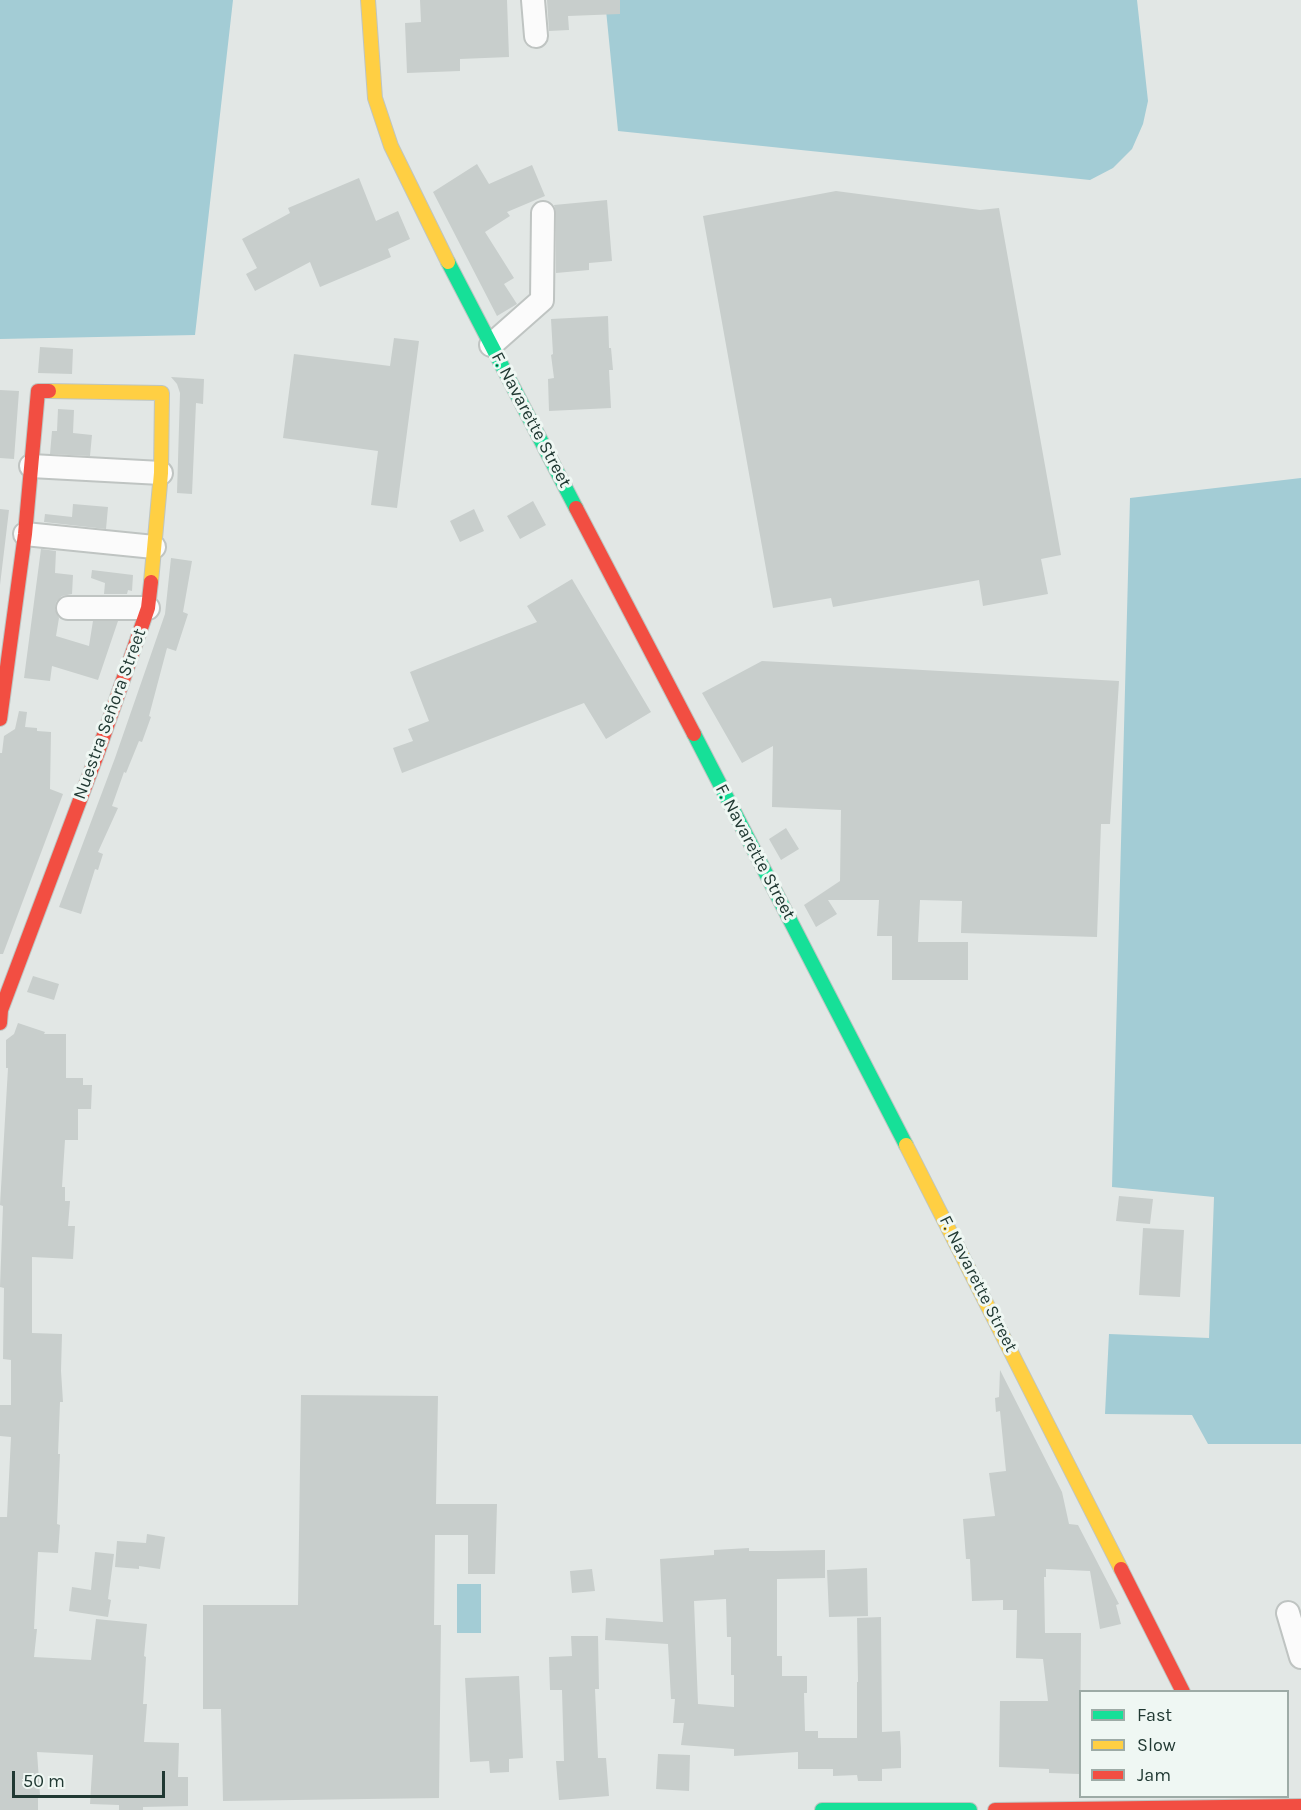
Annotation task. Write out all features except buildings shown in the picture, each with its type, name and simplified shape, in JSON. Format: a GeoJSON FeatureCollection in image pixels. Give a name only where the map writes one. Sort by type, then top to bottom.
{"type":"FeatureCollection","features":[{"type":"Feature","properties":{"kind":"main road","name":"F. Navarette Street"},"geometry":{"type":"LineString","coordinates":[[368,0],[375,98],[391,146],[424,216],[854,1041],[1182,1690]]}},
{"type":"Feature","properties":{"kind":"main road","name":"Nuestra Señora Street"},"geometry":{"type":"LineString","coordinates":[[0,1023],[0,1009],[98,752],[148,608],[161,473],[162,393],[38,391],[31,466]]}},
{"type":"Feature","properties":{"kind":"main road"},"geometry":{"type":"LineString","coordinates":[[0,719],[25,534],[31,466]]}},
{"type":"Feature","properties":{"kind":"main road"},"geometry":{"type":"LineString","coordinates":[[995,1810],[1240,1804],[1301,1806]]}},
{"type":"Feature","properties":{"kind":"main road"},"geometry":{"type":"LineString","coordinates":[[822,1810],[970,1810]]}},
{"type":"Feature","properties":{"kind":"street"},"geometry":{"type":"LineString","coordinates":[[533,0],[536,36]]}},
{"type":"Feature","properties":{"kind":"street"},"geometry":{"type":"LineString","coordinates":[[491,345],[542,300],[543,213]]}},
{"type":"Feature","properties":{"kind":"street"},"geometry":{"type":"LineString","coordinates":[[31,466],[161,473]]}},
{"type":"Feature","properties":{"kind":"street"},"geometry":{"type":"LineString","coordinates":[[25,534],[154,547]]}},
{"type":"Feature","properties":{"kind":"street"},"geometry":{"type":"LineString","coordinates":[[68,608],[148,608]]}},
{"type":"Feature","properties":{"kind":"street"},"geometry":{"type":"LineString","coordinates":[[1288,1613],[1301,1657]]}},
{"type":"Feature","properties":{"kind":"water"},"geometry":{"type":"Polygon","coordinates":[[[0,0],[233,0],[195,335],[0,339],[0,0]]]}},
{"type":"Feature","properties":{"kind":"water"},"geometry":{"type":"Polygon","coordinates":[[[605,0],[1137,0],[1148,101],[1143,124],[1132,149],[1113,168],[1090,180],[618,131],[605,0]]]}},
{"type":"Feature","properties":{"kind":"water"},"geometry":{"type":"Polygon","coordinates":[[[1301,478],[1301,1444],[1208,1444],[1192,1415],[1105,1414],[1109,1334],[1209,1338],[1214,1197],[1112,1187],[1130,498],[1301,478]]]}},
{"type":"Feature","properties":{"kind":"water"},"geometry":{"type":"Polygon","coordinates":[[[457,1584],[481,1584],[481,1633],[457,1633],[457,1584]]]}},
{"type":"Feature","properties":{"kind":"traffic: fast"},"geometry":{"type":"LineString","coordinates":[[448,262],[576,508]]}},
{"type":"Feature","properties":{"kind":"traffic: fast"},"geometry":{"type":"LineString","coordinates":[[694,734],[906,1145]]}},
{"type":"Feature","properties":{"kind":"traffic: fast"},"geometry":{"type":"LineString","coordinates":[[822,1810],[970,1810]]}},
{"type":"Feature","properties":{"kind":"traffic: slow"},"geometry":{"type":"LineString","coordinates":[[368,0],[375,98],[391,146],[448,262]]}},
{"type":"Feature","properties":{"kind":"traffic: slow"},"geometry":{"type":"LineString","coordinates":[[49,391],[162,393],[161,473],[151,582]]}},
{"type":"Feature","properties":{"kind":"traffic: slow"},"geometry":{"type":"LineString","coordinates":[[906,1145],[1121,1569]]}},
{"type":"Feature","properties":{"kind":"traffic: jam"},"geometry":{"type":"LineString","coordinates":[[0,719],[25,534],[38,391],[49,391]]}},
{"type":"Feature","properties":{"kind":"traffic: jam"},"geometry":{"type":"LineString","coordinates":[[576,508],[694,734]]}},
{"type":"Feature","properties":{"kind":"traffic: jam"},"geometry":{"type":"LineString","coordinates":[[0,1023],[1,1010],[98,752],[148,608],[151,582]]}},
{"type":"Feature","properties":{"kind":"traffic: jam"},"geometry":{"type":"LineString","coordinates":[[1121,1569],[1182,1690]]}},
{"type":"Feature","properties":{"kind":"traffic: jam"},"geometry":{"type":"LineString","coordinates":[[995,1810],[1301,1806]]}}]}
